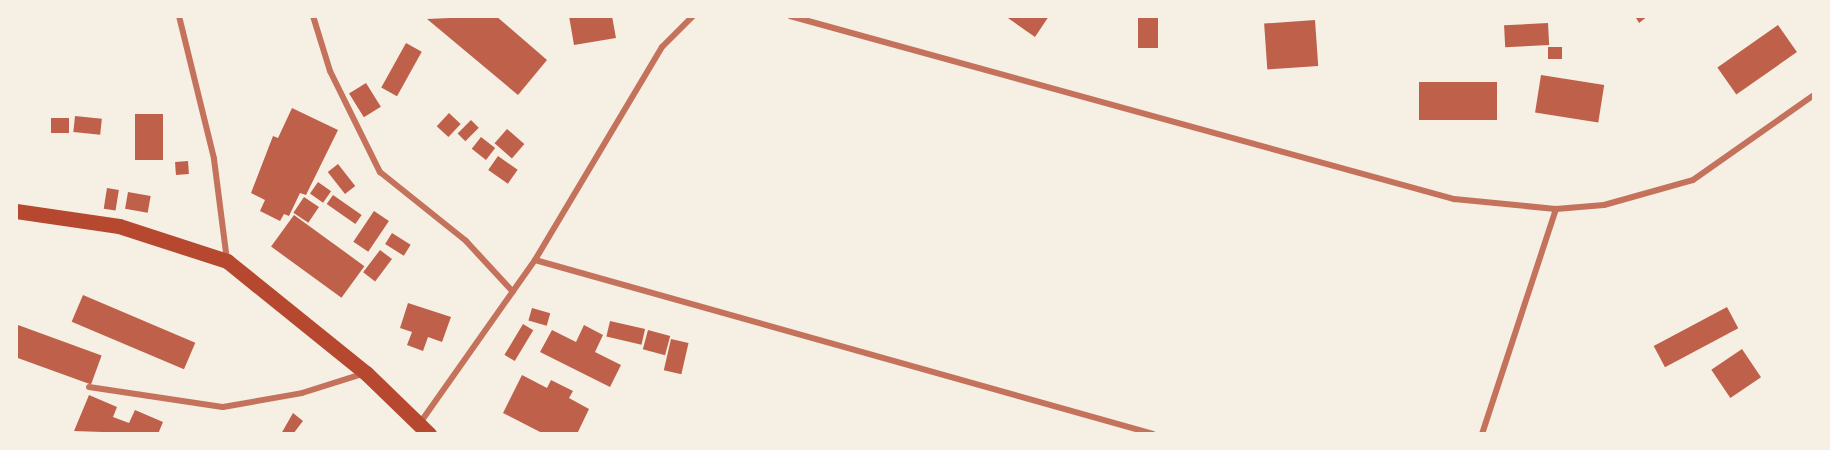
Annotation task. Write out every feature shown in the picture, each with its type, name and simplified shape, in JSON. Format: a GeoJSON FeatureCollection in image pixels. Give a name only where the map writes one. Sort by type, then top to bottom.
{"type":"FeatureCollection","features":[{"type":"Feature","properties":{"kind":"main road"},"geometry":{"type":"LineString","coordinates":[[16,211],[119,226],[227,261],[366,373],[424,429]]}},
{"type":"Feature","properties":{"kind":"street"},"geometry":{"type":"LineString","coordinates":[[179,16],[214,159],[227,261]]}},
{"type":"Feature","properties":{"kind":"street"},"geometry":{"type":"LineString","coordinates":[[313,16],[330,71],[380,172],[466,241],[513,291]]}},
{"type":"Feature","properties":{"kind":"street"},"geometry":{"type":"LineString","coordinates":[[424,429],[535,260],[662,47],[693,16]]}},
{"type":"Feature","properties":{"kind":"street"},"geometry":{"type":"LineString","coordinates":[[790,16],[1454,199],[1556,209],[1623,201],[1693,180],[1814,95]]}},
{"type":"Feature","properties":{"kind":"street"},"geometry":{"type":"LineString","coordinates":[[1482,434],[1556,209]]}},
{"type":"Feature","properties":{"kind":"street"},"geometry":{"type":"LineString","coordinates":[[535,260],[1153,434]]}},
{"type":"Feature","properties":{"kind":"street"},"geometry":{"type":"LineString","coordinates":[[88,387],[222,407],[302,393],[366,373]]}},
{"type":"Feature","properties":{"kind":"building"},"geometry":{"type":"Polygon","coordinates":[[[496,16],[547,60],[518,95],[427,19],[496,16]]]}},
{"type":"Feature","properties":{"kind":"building"},"geometry":{"type":"Polygon","coordinates":[[[569,16],[612,16],[616,38],[574,45],[569,16]]]}},
{"type":"Feature","properties":{"kind":"building"},"geometry":{"type":"Polygon","coordinates":[[[1005,16],[1049,16],[1035,37],[1005,16]]]}},
{"type":"Feature","properties":{"kind":"building"},"geometry":{"type":"Polygon","coordinates":[[[1138,16],[1158,16],[1158,48],[1138,48],[1138,16]]]}},
{"type":"Feature","properties":{"kind":"building"},"geometry":{"type":"Polygon","coordinates":[[[1635,16],[1648,16],[1639,23],[1635,16]]]}},
{"type":"Feature","properties":{"kind":"building"},"geometry":{"type":"Polygon","coordinates":[[[1315,20],[1318,66],[1267,69],[1264,24],[1315,20]]]}},
{"type":"Feature","properties":{"kind":"building"},"geometry":{"type":"Polygon","coordinates":[[[1548,23],[1549,45],[1505,47],[1504,25],[1548,23]]]}},
{"type":"Feature","properties":{"kind":"building"},"geometry":{"type":"Polygon","coordinates":[[[1778,25],[1797,52],[1736,94],[1717,67],[1778,25]]]}},
{"type":"Feature","properties":{"kind":"building"},"geometry":{"type":"Polygon","coordinates":[[[406,43],[422,52],[397,96],[381,88],[406,43]]]}},
{"type":"Feature","properties":{"kind":"building"},"geometry":{"type":"Polygon","coordinates":[[[1548,47],[1562,47],[1562,59],[1548,59],[1548,47]]]}},
{"type":"Feature","properties":{"kind":"building"},"geometry":{"type":"Polygon","coordinates":[[[1541,75],[1604,85],[1598,123],[1535,113],[1541,75]]]}},
{"type":"Feature","properties":{"kind":"building"},"geometry":{"type":"Polygon","coordinates":[[[1419,82],[1497,82],[1497,120],[1419,120],[1419,82]]]}},
{"type":"Feature","properties":{"kind":"building"},"geometry":{"type":"Polygon","coordinates":[[[366,83],[381,107],[364,117],[349,94],[366,83]]]}},
{"type":"Feature","properties":{"kind":"building"},"geometry":{"type":"Polygon","coordinates":[[[292,108],[338,130],[306,195],[300,193],[289,216],[284,214],[280,221],[260,211],[265,200],[251,193],[273,136],[278,138],[292,108]]]}},
{"type":"Feature","properties":{"kind":"building"},"geometry":{"type":"Polygon","coordinates":[[[449,113],[461,124],[448,137],[437,126],[449,113]]]}},
{"type":"Feature","properties":{"kind":"building"},"geometry":{"type":"Polygon","coordinates":[[[135,114],[163,114],[163,160],[135,160],[135,114]]]}},
{"type":"Feature","properties":{"kind":"building"},"geometry":{"type":"Polygon","coordinates":[[[75,116],[102,119],[100,135],[73,132],[75,116]]]}},
{"type":"Feature","properties":{"kind":"building"},"geometry":{"type":"Polygon","coordinates":[[[51,118],[69,118],[69,133],[51,133],[51,118]]]}},
{"type":"Feature","properties":{"kind":"building"},"geometry":{"type":"Polygon","coordinates":[[[471,120],[479,128],[465,141],[458,133],[471,120]]]}},
{"type":"Feature","properties":{"kind":"building"},"geometry":{"type":"Polygon","coordinates":[[[507,129],[524,144],[512,158],[495,143],[507,129]]]}},
{"type":"Feature","properties":{"kind":"building"},"geometry":{"type":"Polygon","coordinates":[[[481,137],[495,148],[486,160],[472,149],[481,137]]]}},
{"type":"Feature","properties":{"kind":"building"},"geometry":{"type":"Polygon","coordinates":[[[498,156],[518,170],[508,184],[488,170],[498,156]]]}},
{"type":"Feature","properties":{"kind":"building"},"geometry":{"type":"Polygon","coordinates":[[[188,161],[189,174],[176,175],[175,162],[188,161]]]}},
{"type":"Feature","properties":{"kind":"building"},"geometry":{"type":"Polygon","coordinates":[[[338,164],[355,186],[345,194],[328,172],[338,164]]]}},
{"type":"Feature","properties":{"kind":"building"},"geometry":{"type":"Polygon","coordinates":[[[318,182],[331,191],[323,203],[310,193],[318,182]]]}},
{"type":"Feature","properties":{"kind":"building"},"geometry":{"type":"Polygon","coordinates":[[[107,188],[119,190],[116,211],[104,209],[107,188]]]}},
{"type":"Feature","properties":{"kind":"building"},"geometry":{"type":"Polygon","coordinates":[[[128,192],[151,196],[148,213],[125,209],[128,192]]]}},
{"type":"Feature","properties":{"kind":"building"},"geometry":{"type":"Polygon","coordinates":[[[333,195],[362,215],[355,224],[327,204],[333,195]]]}},
{"type":"Feature","properties":{"kind":"building"},"geometry":{"type":"Polygon","coordinates":[[[304,197],[319,207],[308,223],[293,213],[304,197]]]}},
{"type":"Feature","properties":{"kind":"building"},"geometry":{"type":"Polygon","coordinates":[[[374,211],[389,221],[368,252],[353,242],[374,211]]]}},
{"type":"Feature","properties":{"kind":"building"},"geometry":{"type":"Polygon","coordinates":[[[294,215],[364,266],[341,298],[271,247],[294,215]]]}},
{"type":"Feature","properties":{"kind":"building"},"geometry":{"type":"Polygon","coordinates":[[[392,233],[411,245],[404,256],[385,244],[392,233]]]}},
{"type":"Feature","properties":{"kind":"building"},"geometry":{"type":"Polygon","coordinates":[[[380,250],[392,259],[375,281],[363,272],[380,250]]]}},
{"type":"Feature","properties":{"kind":"building"},"geometry":{"type":"Polygon","coordinates":[[[83,295],[195,343],[184,369],[72,322],[83,295]]]}},
{"type":"Feature","properties":{"kind":"building"},"geometry":{"type":"Polygon","coordinates":[[[408,303],[451,317],[442,342],[428,337],[423,351],[407,345],[412,332],[400,328],[408,303]]]}},
{"type":"Feature","properties":{"kind":"building"},"geometry":{"type":"Polygon","coordinates":[[[1727,307],[1738,328],[1665,367],[1654,346],[1727,307]]]}},
{"type":"Feature","properties":{"kind":"building"},"geometry":{"type":"Polygon","coordinates":[[[532,308],[550,313],[547,326],[528,320],[532,308]]]}},
{"type":"Feature","properties":{"kind":"building"},"geometry":{"type":"Polygon","coordinates":[[[610,321],[645,329],[641,345],[606,337],[610,321]]]}},
{"type":"Feature","properties":{"kind":"building"},"geometry":{"type":"Polygon","coordinates":[[[523,324],[533,330],[515,361],[504,355],[523,324]]]}},
{"type":"Feature","properties":{"kind":"building"},"geometry":{"type":"Polygon","coordinates":[[[18,325],[102,355],[91,385],[16,357],[18,325]]]}},
{"type":"Feature","properties":{"kind":"building"},"geometry":{"type":"Polygon","coordinates":[[[584,325],[603,335],[595,352],[621,365],[610,387],[540,352],[552,330],[576,342],[584,325]]]}},
{"type":"Feature","properties":{"kind":"building"},"geometry":{"type":"Polygon","coordinates":[[[648,330],[670,336],[665,355],[643,349],[648,330]]]}},
{"type":"Feature","properties":{"kind":"building"},"geometry":{"type":"Polygon","coordinates":[[[671,339],[689,343],[681,374],[664,370],[671,339]]]}},
{"type":"Feature","properties":{"kind":"building"},"geometry":{"type":"Polygon","coordinates":[[[1742,349],[1761,377],[1730,398],[1711,370],[1742,349]]]}},
{"type":"Feature","properties":{"kind":"building"},"geometry":{"type":"Polygon","coordinates":[[[522,375],[547,388],[551,380],[573,391],[569,398],[589,409],[577,434],[544,434],[503,413],[522,375]]]}},
{"type":"Feature","properties":{"kind":"building"},"geometry":{"type":"Polygon","coordinates":[[[89,395],[117,407],[113,417],[129,423],[135,410],[163,422],[158,434],[74,431],[89,395]]]}},
{"type":"Feature","properties":{"kind":"building"},"geometry":{"type":"Polygon","coordinates":[[[293,413],[303,421],[293,434],[281,434],[293,413]]]}}]}
